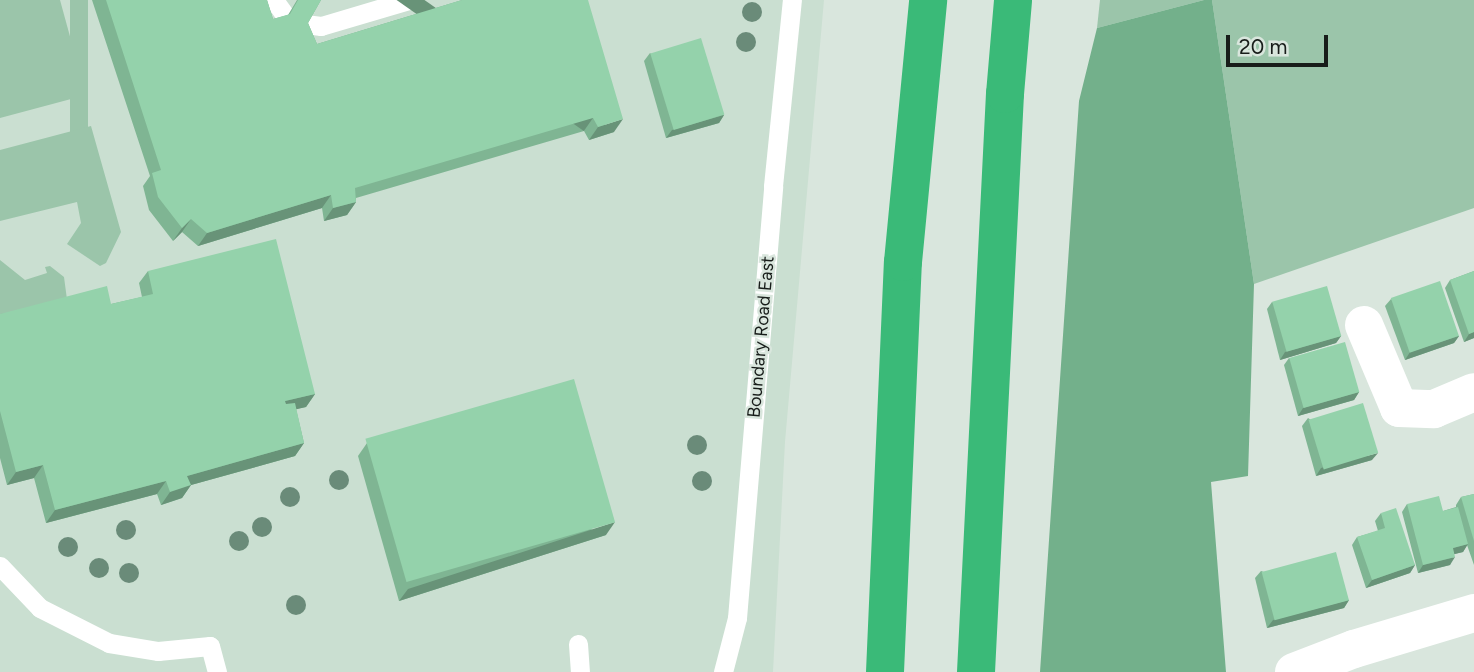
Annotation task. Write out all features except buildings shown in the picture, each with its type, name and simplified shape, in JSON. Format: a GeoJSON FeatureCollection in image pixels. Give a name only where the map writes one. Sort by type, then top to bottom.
{"type":"FeatureCollection","features":[{"type":"Feature","properties":{"kind":"highway"},"geometry":{"type":"LineString","coordinates":[[886,672],[903,262],[928,0]]}},
{"type":"Feature","properties":{"kind":"highway"},"geometry":{"type":"LineString","coordinates":[[976,672],[1004,107],[1013,0]]}},
{"type":"Feature","properties":{"kind":"street"},"geometry":{"type":"LineString","coordinates":[[1364,325],[1399,408],[1434,409],[1474,392]]}},
{"type":"Feature","properties":{"kind":"street"},"geometry":{"type":"LineString","coordinates":[[1294,672],[1354,649],[1474,613]]}},
{"type":"Feature","properties":{"kind":"lane"},"geometry":{"type":"LineString","coordinates":[[274,0],[296,21],[321,26],[409,0]]}},
{"type":"Feature","properties":{"kind":"lane","name":"Boundary Road East"},"geometry":{"type":"LineString","coordinates":[[723,672],[737,618],[775,160],[792,0]]}},
{"type":"Feature","properties":{"kind":"lane"},"geometry":{"type":"LineString","coordinates":[[0,566],[40,608],[109,643],[158,652],[210,646],[217,672]]}},
{"type":"Feature","properties":{"kind":"lane"},"geometry":{"type":"LineString","coordinates":[[578,644],[580,672]]}},
{"type":"Feature","properties":{"kind":"shaded area"},"geometry":{"type":"Polygon","coordinates":[[[0,0],[824,0],[785,442],[773,672],[0,672],[0,0]]]}},
{"type":"Feature","properties":{"kind":"green space"},"geometry":{"type":"Polygon","coordinates":[[[0,0],[60,0],[86,95],[0,118],[0,0]]]}},
{"type":"Feature","properties":{"kind":"green space"},"geometry":{"type":"Polygon","coordinates":[[[70,0],[88,0],[88,192],[70,192],[70,0]]]}},
{"type":"Feature","properties":{"kind":"green space"},"geometry":{"type":"Polygon","coordinates":[[[1100,0],[1204,0],[1097,28],[1100,0]]]}},
{"type":"Feature","properties":{"kind":"green space"},"geometry":{"type":"Polygon","coordinates":[[[1212,0],[1474,0],[1474,208],[1254,284],[1212,0]]]}},
{"type":"Feature","properties":{"kind":"green space"},"geometry":{"type":"Polygon","coordinates":[[[1212,0],[1254,284],[1248,476],[1211,482],[1226,672],[1040,672],[1079,101],[1097,28],[1212,0]]]}},
{"type":"Feature","properties":{"kind":"green space"},"geometry":{"type":"Polygon","coordinates":[[[91,126],[121,232],[106,263],[100,266],[67,244],[81,223],[77,202],[0,221],[0,150],[91,126]]]}},
{"type":"Feature","properties":{"kind":"green space"},"geometry":{"type":"Polygon","coordinates":[[[0,260],[25,280],[47,273],[45,267],[50,266],[64,277],[68,307],[0,324],[0,260]]]}}]}
